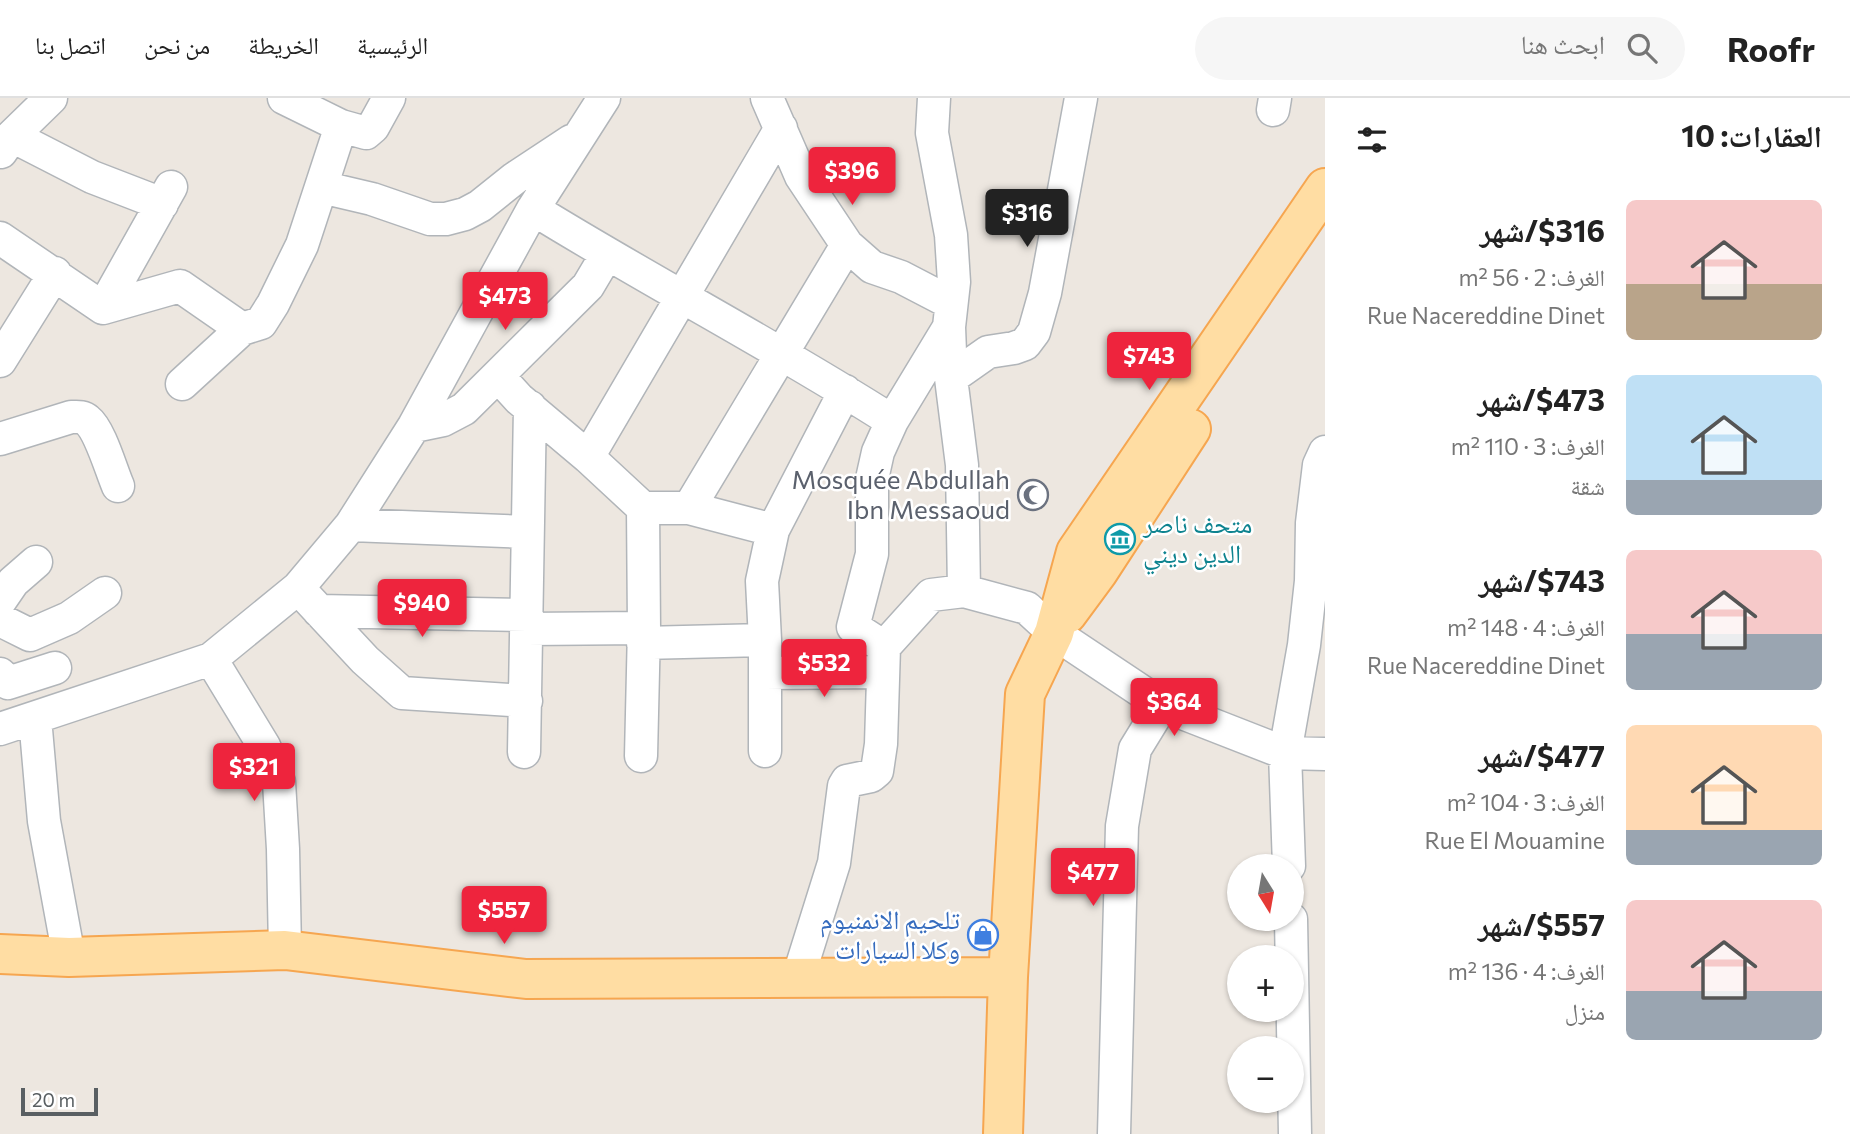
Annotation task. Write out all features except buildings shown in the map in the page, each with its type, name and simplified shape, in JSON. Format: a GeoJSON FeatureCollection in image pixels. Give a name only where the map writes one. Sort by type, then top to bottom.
{"type":"FeatureCollection","features":[{"type":"Feature","properties":{"kind":"main road"},"geometry":{"type":"LineString","coordinates":[[1003,1134],[1008,977],[1025,695],[1054,633],[1076,552],[1325,188]]}},
{"type":"Feature","properties":{"kind":"main road"},"geometry":{"type":"LineString","coordinates":[[1054,633],[1098,572],[1325,223]]}},
{"type":"Feature","properties":{"kind":"main road"},"geometry":{"type":"LineString","coordinates":[[0,954],[69,957],[285,950],[526,979],[1008,977]]}},
{"type":"Feature","properties":{"kind":"street"},"geometry":{"type":"LineString","coordinates":[[51,98],[6,144],[92,177],[167,195],[103,308]]}},
{"type":"Feature","properties":{"kind":"street"},"geometry":{"type":"LineString","coordinates":[[284,98],[341,125],[368,132],[389,98]]}},
{"type":"Feature","properties":{"kind":"street"},"geometry":{"type":"LineString","coordinates":[[0,729],[211,659],[298,588],[351,525],[414,426],[533,209],[604,98]]}},
{"type":"Feature","properties":{"kind":"street"},"geometry":{"type":"LineString","coordinates":[[767,98],[801,176],[847,245],[872,267],[901,277],[950,315]]}},
{"type":"Feature","properties":{"kind":"street"},"geometry":{"type":"LineString","coordinates":[[934,98],[932,133],[951,235],[954,282],[950,315],[951,378],[962,465],[964,591]]}},
{"type":"Feature","properties":{"kind":"street"},"geometry":{"type":"LineString","coordinates":[[951,378],[988,352],[1025,344],[1034,332],[1045,293],[1081,98]]}},
{"type":"Feature","properties":{"kind":"street"},"geometry":{"type":"LineString","coordinates":[[182,384],[242,329],[261,323],[302,245],[341,125]]}},
{"type":"Feature","properties":{"kind":"street"},"geometry":{"type":"LineString","coordinates":[[588,457],[781,128]]}},
{"type":"Feature","properties":{"kind":"street"},"geometry":{"type":"LineString","coordinates":[[321,187],[372,199],[430,219],[446,219],[465,214],[480,206],[515,178],[580,135]]}},
{"type":"Feature","properties":{"kind":"street"},"geometry":{"type":"LineString","coordinates":[[533,209],[892,421]]}},
{"type":"Feature","properties":{"kind":"street"},"geometry":{"type":"LineString","coordinates":[[0,238],[103,308]]}},
{"type":"Feature","properties":{"kind":"street"},"geometry":{"type":"LineString","coordinates":[[689,509],[847,245]]}},
{"type":"Feature","properties":{"kind":"street"},"geometry":{"type":"LineString","coordinates":[[414,426],[443,420],[464,409],[588,286],[607,254]]}},
{"type":"Feature","properties":{"kind":"street"},"geometry":{"type":"LineString","coordinates":[[0,361],[55,274]]}},
{"type":"Feature","properties":{"kind":"street"},"geometry":{"type":"LineString","coordinates":[[103,308],[180,286],[242,329]]}},
{"type":"Feature","properties":{"kind":"street"},"geometry":{"type":"LineString","coordinates":[[883,660],[853,627],[872,554],[872,480],[876,461],[892,421],[950,315]]}},
{"type":"Feature","properties":{"kind":"street"},"geometry":{"type":"LineString","coordinates":[[499,377],[643,508],[689,509],[773,530]]}},
{"type":"Feature","properties":{"kind":"street"},"geometry":{"type":"LineString","coordinates":[[765,751],[762,581],[773,530],[845,391]]}},
{"type":"Feature","properties":{"kind":"street"},"geometry":{"type":"LineString","coordinates":[[524,752],[530,407]]}},
{"type":"Feature","properties":{"kind":"street"},"geometry":{"type":"LineString","coordinates":[[0,439],[71,417],[83,418],[89,421],[95,430],[118,486]]}},
{"type":"Feature","properties":{"kind":"street"},"geometry":{"type":"LineString","coordinates":[[1288,854],[1284,753],[1304,645],[1311,581],[1312,523],[1319,465],[1325,452]]}},
{"type":"Feature","properties":{"kind":"street"},"geometry":{"type":"LineString","coordinates":[[640,756],[643,508]]}},
{"type":"Feature","properties":{"kind":"street"},"geometry":{"type":"LineString","coordinates":[[351,525],[527,532]]}},
{"type":"Feature","properties":{"kind":"street"},"geometry":{"type":"LineString","coordinates":[[0,601],[12,582],[36,562]]}},
{"type":"Feature","properties":{"kind":"street"},"geometry":{"type":"LineString","coordinates":[[298,588],[365,660],[402,693],[526,701]]}},
{"type":"Feature","properties":{"kind":"street"},"geometry":{"type":"LineString","coordinates":[[797,978],[834,863],[844,786],[847,781],[871,776],[877,771],[881,744],[883,660],[931,595],[964,591],[1027,608],[1054,633],[1162,705],[1284,753],[1325,754]]}},
{"type":"Feature","properties":{"kind":"street"},"geometry":{"type":"LineString","coordinates":[[0,620],[30,635],[69,618],[105,593]]}},
{"type":"Feature","properties":{"kind":"street"},"geometry":{"type":"LineString","coordinates":[[319,611],[527,622],[643,635],[765,640]]}},
{"type":"Feature","properties":{"kind":"street"},"geometry":{"type":"LineString","coordinates":[[211,659],[264,746],[279,782],[284,849],[285,950]]}},
{"type":"Feature","properties":{"kind":"street"},"geometry":{"type":"LineString","coordinates":[[765,673],[883,660]]}},
{"type":"Feature","properties":{"kind":"street"},"geometry":{"type":"LineString","coordinates":[[0,674],[8,683],[55,668]]}},
{"type":"Feature","properties":{"kind":"street"},"geometry":{"type":"LineString","coordinates":[[1114,1134],[1122,826],[1135,749],[1162,705]]}},
{"type":"Feature","properties":{"kind":"street"},"geometry":{"type":"LineString","coordinates":[[35,718],[44,821],[69,957]]}},
{"type":"Feature","properties":{"kind":"street"},"geometry":{"type":"LineString","coordinates":[[1291,931],[1295,1134]]}},
{"type":"Feature","properties":{"kind":"place","name":"Mosquée Abdullah Ibn Messaoud"},"geometry":{"type":"Point","coordinates":[1033,495]}},
{"type":"Feature","properties":{"kind":"place","name":"متحف ناصر الدين ديني"},"geometry":{"type":"Point","coordinates":[1120,539]}},
{"type":"Feature","properties":{"kind":"place","name":"تلحيم الانمنيوم وكلا السيارات"},"geometry":{"type":"Point","coordinates":[983,935]}}]}
